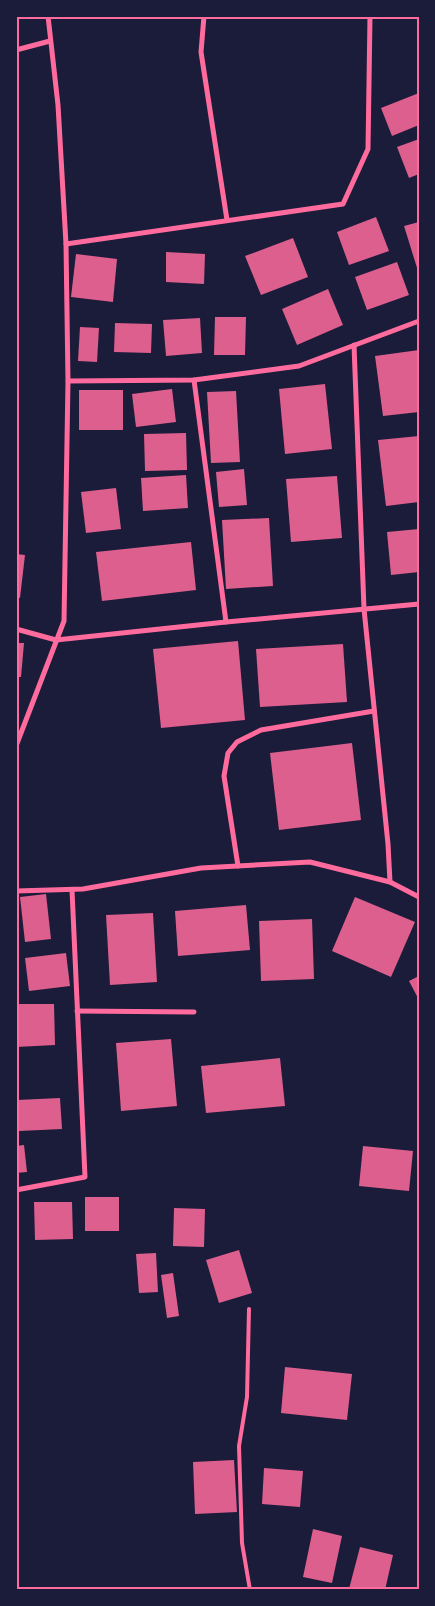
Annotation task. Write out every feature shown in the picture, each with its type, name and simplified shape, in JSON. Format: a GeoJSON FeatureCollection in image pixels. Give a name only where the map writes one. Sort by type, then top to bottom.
{"type":"FeatureCollection","features":[{"type":"Feature","properties":{"kind":"street"},"geometry":{"type":"LineString","coordinates":[[16,746],[64,621],[68,381],[66,244],[58,105],[48,16]]}},
{"type":"Feature","properties":{"kind":"street"},"geometry":{"type":"LineString","coordinates":[[204,16],[201,52],[227,220]]}},
{"type":"Feature","properties":{"kind":"street"},"geometry":{"type":"LineString","coordinates":[[66,244],[343,204],[368,149],[370,16]]}},
{"type":"Feature","properties":{"kind":"street"},"geometry":{"type":"LineString","coordinates":[[16,50],[50,41]]}},
{"type":"Feature","properties":{"kind":"street"},"geometry":{"type":"LineString","coordinates":[[68,381],[194,380],[299,366],[419,322]]}},
{"type":"Feature","properties":{"kind":"street"},"geometry":{"type":"LineString","coordinates":[[354,345],[364,610],[388,844],[390,882]]}},
{"type":"Feature","properties":{"kind":"street"},"geometry":{"type":"LineString","coordinates":[[194,380],[226,622]]}},
{"type":"Feature","properties":{"kind":"street"},"geometry":{"type":"LineString","coordinates":[[16,629],[56,640],[419,604]]}},
{"type":"Feature","properties":{"kind":"street"},"geometry":{"type":"LineString","coordinates":[[238,866],[224,776],[228,753],[236,742],[261,730],[374,712]]}},
{"type":"Feature","properties":{"kind":"street"},"geometry":{"type":"LineString","coordinates":[[16,891],[83,889],[201,868],[310,862],[390,882],[419,898]]}},
{"type":"Feature","properties":{"kind":"street"},"geometry":{"type":"LineString","coordinates":[[16,1190],[85,1176],[72,890]]}},
{"type":"Feature","properties":{"kind":"street"},"geometry":{"type":"LineString","coordinates":[[77,1011],[194,1012]]}},
{"type":"Feature","properties":{"kind":"lane"},"geometry":{"type":"LineString","coordinates":[[249,1309],[247,1397],[239,1446],[242,1543],[250,1590]]}},
{"type":"Feature","properties":{"kind":"building"},"geometry":{"type":"Polygon","coordinates":[[[419,93],[419,125],[392,136],[381,108],[419,93]]]}},
{"type":"Feature","properties":{"kind":"building"},"geometry":{"type":"Polygon","coordinates":[[[419,139],[419,174],[409,178],[397,147],[419,139]]]}},
{"type":"Feature","properties":{"kind":"building"},"geometry":{"type":"Polygon","coordinates":[[[376,217],[389,251],[349,265],[337,232],[376,217]]]}},
{"type":"Feature","properties":{"kind":"building"},"geometry":{"type":"Polygon","coordinates":[[[419,222],[419,270],[418,271],[404,226],[419,222]]]}},
{"type":"Feature","properties":{"kind":"building"},"geometry":{"type":"Polygon","coordinates":[[[293,238],[308,277],[261,295],[245,256],[293,238]]]}},
{"type":"Feature","properties":{"kind":"building"},"geometry":{"type":"Polygon","coordinates":[[[166,252],[205,254],[204,284],[166,282],[166,252]]]}},
{"type":"Feature","properties":{"kind":"building"},"geometry":{"type":"Polygon","coordinates":[[[76,254],[117,259],[113,302],[71,297],[76,254]]]}},
{"type":"Feature","properties":{"kind":"building"},"geometry":{"type":"Polygon","coordinates":[[[397,262],[409,295],[367,310],[355,277],[397,262]]]}},
{"type":"Feature","properties":{"kind":"building"},"geometry":{"type":"Polygon","coordinates":[[[328,289],[343,325],[297,345],[282,309],[328,289]]]}},
{"type":"Feature","properties":{"kind":"building"},"geometry":{"type":"Polygon","coordinates":[[[215,317],[246,317],[245,355],[214,355],[215,317]]]}},
{"type":"Feature","properties":{"kind":"building"},"geometry":{"type":"Polygon","coordinates":[[[200,318],[202,353],[166,356],[163,320],[200,318]]]}},
{"type":"Feature","properties":{"kind":"building"},"geometry":{"type":"Polygon","coordinates":[[[115,323],[152,324],[151,353],[114,352],[115,323]]]}},
{"type":"Feature","properties":{"kind":"building"},"geometry":{"type":"Polygon","coordinates":[[[80,327],[99,328],[97,362],[78,361],[80,327]]]}},
{"type":"Feature","properties":{"kind":"building"},"geometry":{"type":"Polygon","coordinates":[[[419,350],[419,412],[383,416],[375,356],[419,350]]]}},
{"type":"Feature","properties":{"kind":"building"},"geometry":{"type":"Polygon","coordinates":[[[325,384],[332,449],[285,454],[279,389],[325,384]]]}},
{"type":"Feature","properties":{"kind":"building"},"geometry":{"type":"Polygon","coordinates":[[[172,389],[176,422],[136,427],[132,394],[172,389]]]}},
{"type":"Feature","properties":{"kind":"building"},"geometry":{"type":"Polygon","coordinates":[[[79,390],[123,390],[123,430],[79,430],[79,390]]]}},
{"type":"Feature","properties":{"kind":"building"},"geometry":{"type":"Polygon","coordinates":[[[236,391],[240,462],[211,463],[207,392],[236,391]]]}},
{"type":"Feature","properties":{"kind":"building"},"geometry":{"type":"Polygon","coordinates":[[[186,433],[187,470],[145,471],[144,434],[186,433]]]}},
{"type":"Feature","properties":{"kind":"building"},"geometry":{"type":"Polygon","coordinates":[[[419,436],[419,502],[386,506],[378,440],[419,436]]]}},
{"type":"Feature","properties":{"kind":"building"},"geometry":{"type":"Polygon","coordinates":[[[244,469],[247,505],[219,507],[216,472],[244,469]]]}},
{"type":"Feature","properties":{"kind":"building"},"geometry":{"type":"Polygon","coordinates":[[[186,475],[188,508],[143,511],[141,478],[186,475]]]}},
{"type":"Feature","properties":{"kind":"building"},"geometry":{"type":"Polygon","coordinates":[[[337,476],[342,538],[291,542],[286,479],[337,476]]]}},
{"type":"Feature","properties":{"kind":"building"},"geometry":{"type":"Polygon","coordinates":[[[116,488],[121,529],[86,533],[81,492],[116,488]]]}},
{"type":"Feature","properties":{"kind":"building"},"geometry":{"type":"Polygon","coordinates":[[[269,518],[273,586],[226,589],[222,520],[269,518]]]}},
{"type":"Feature","properties":{"kind":"building"},"geometry":{"type":"Polygon","coordinates":[[[419,529],[419,572],[391,575],[387,532],[419,529]]]}},
{"type":"Feature","properties":{"kind":"building"},"geometry":{"type":"Polygon","coordinates":[[[191,542],[196,590],[102,601],[96,552],[191,542]]]}},
{"type":"Feature","properties":{"kind":"building"},"geometry":{"type":"Polygon","coordinates":[[[16,554],[25,555],[20,598],[16,597],[16,554]]]}},
{"type":"Feature","properties":{"kind":"building"},"geometry":{"type":"Polygon","coordinates":[[[238,641],[245,720],[161,728],[153,649],[238,641]]]}},
{"type":"Feature","properties":{"kind":"building"},"geometry":{"type":"Polygon","coordinates":[[[16,643],[24,643],[21,677],[16,677],[16,643]]]}},
{"type":"Feature","properties":{"kind":"building"},"geometry":{"type":"Polygon","coordinates":[[[343,644],[347,702],[260,707],[256,649],[343,644]]]}},
{"type":"Feature","properties":{"kind":"building"},"geometry":{"type":"Polygon","coordinates":[[[352,743],[361,820],[279,830],[270,753],[352,743]]]}},
{"type":"Feature","properties":{"kind":"building"},"geometry":{"type":"Polygon","coordinates":[[[46,894],[51,939],[25,942],[20,897],[46,894]]]}},
{"type":"Feature","properties":{"kind":"building"},"geometry":{"type":"Polygon","coordinates":[[[355,897],[415,922],[391,977],[332,951],[355,897]]]}},
{"type":"Feature","properties":{"kind":"building"},"geometry":{"type":"Polygon","coordinates":[[[246,905],[250,950],[178,956],[175,911],[246,905]]]}},
{"type":"Feature","properties":{"kind":"building"},"geometry":{"type":"Polygon","coordinates":[[[153,913],[157,982],[110,985],[106,915],[153,913]]]}},
{"type":"Feature","properties":{"kind":"building"},"geometry":{"type":"Polygon","coordinates":[[[312,919],[314,979],[261,981],[259,921],[312,919]]]}},
{"type":"Feature","properties":{"kind":"building"},"geometry":{"type":"Polygon","coordinates":[[[66,953],[70,986],[29,991],[25,958],[66,953]]]}},
{"type":"Feature","properties":{"kind":"building"},"geometry":{"type":"Polygon","coordinates":[[[419,976],[419,1000],[409,981],[419,976]]]}},
{"type":"Feature","properties":{"kind":"building"},"geometry":{"type":"Polygon","coordinates":[[[16,1004],[54,1004],[55,1045],[16,1047],[16,1004]]]}},
{"type":"Feature","properties":{"kind":"building"},"geometry":{"type":"Polygon","coordinates":[[[171,1039],[177,1106],[121,1111],[116,1043],[171,1039]]]}},
{"type":"Feature","properties":{"kind":"building"},"geometry":{"type":"Polygon","coordinates":[[[280,1058],[285,1106],[206,1113],[201,1066],[280,1058]]]}},
{"type":"Feature","properties":{"kind":"building"},"geometry":{"type":"Polygon","coordinates":[[[60,1098],[62,1129],[19,1131],[17,1100],[60,1098]]]}},
{"type":"Feature","properties":{"kind":"building"},"geometry":{"type":"Polygon","coordinates":[[[24,1145],[27,1172],[16,1173],[16,1146],[24,1145]]]}},
{"type":"Feature","properties":{"kind":"building"},"geometry":{"type":"Polygon","coordinates":[[[363,1146],[413,1151],[409,1191],[359,1186],[363,1146]]]}},
{"type":"Feature","properties":{"kind":"building"},"geometry":{"type":"Polygon","coordinates":[[[85,1197],[119,1197],[119,1231],[85,1231],[85,1197]]]}},
{"type":"Feature","properties":{"kind":"building"},"geometry":{"type":"Polygon","coordinates":[[[34,1202],[72,1202],[73,1239],[35,1240],[34,1202]]]}},
{"type":"Feature","properties":{"kind":"building"},"geometry":{"type":"Polygon","coordinates":[[[174,1208],[205,1209],[204,1247],[173,1246],[174,1208]]]}},
{"type":"Feature","properties":{"kind":"building"},"geometry":{"type":"Polygon","coordinates":[[[239,1250],[252,1293],[219,1303],[206,1260],[239,1250]]]}},
{"type":"Feature","properties":{"kind":"building"},"geometry":{"type":"Polygon","coordinates":[[[156,1253],[158,1292],[139,1293],[136,1254],[156,1253]]]}},
{"type":"Feature","properties":{"kind":"building"},"geometry":{"type":"Polygon","coordinates":[[[173,1273],[179,1316],[167,1318],[161,1275],[173,1273]]]}},
{"type":"Feature","properties":{"kind":"building"},"geometry":{"type":"Polygon","coordinates":[[[285,1367],[352,1374],[347,1420],[281,1413],[285,1367]]]}},
{"type":"Feature","properties":{"kind":"building"},"geometry":{"type":"Polygon","coordinates":[[[234,1460],[237,1512],[195,1514],[193,1462],[234,1460]]]}},
{"type":"Feature","properties":{"kind":"building"},"geometry":{"type":"Polygon","coordinates":[[[264,1468],[303,1471],[300,1507],[262,1504],[264,1468]]]}},
{"type":"Feature","properties":{"kind":"building"},"geometry":{"type":"Polygon","coordinates":[[[313,1529],[342,1536],[332,1583],[303,1577],[313,1529]]]}},
{"type":"Feature","properties":{"kind":"building"},"geometry":{"type":"Polygon","coordinates":[[[360,1547],[393,1555],[385,1590],[349,1589],[360,1547]]]}}]}
